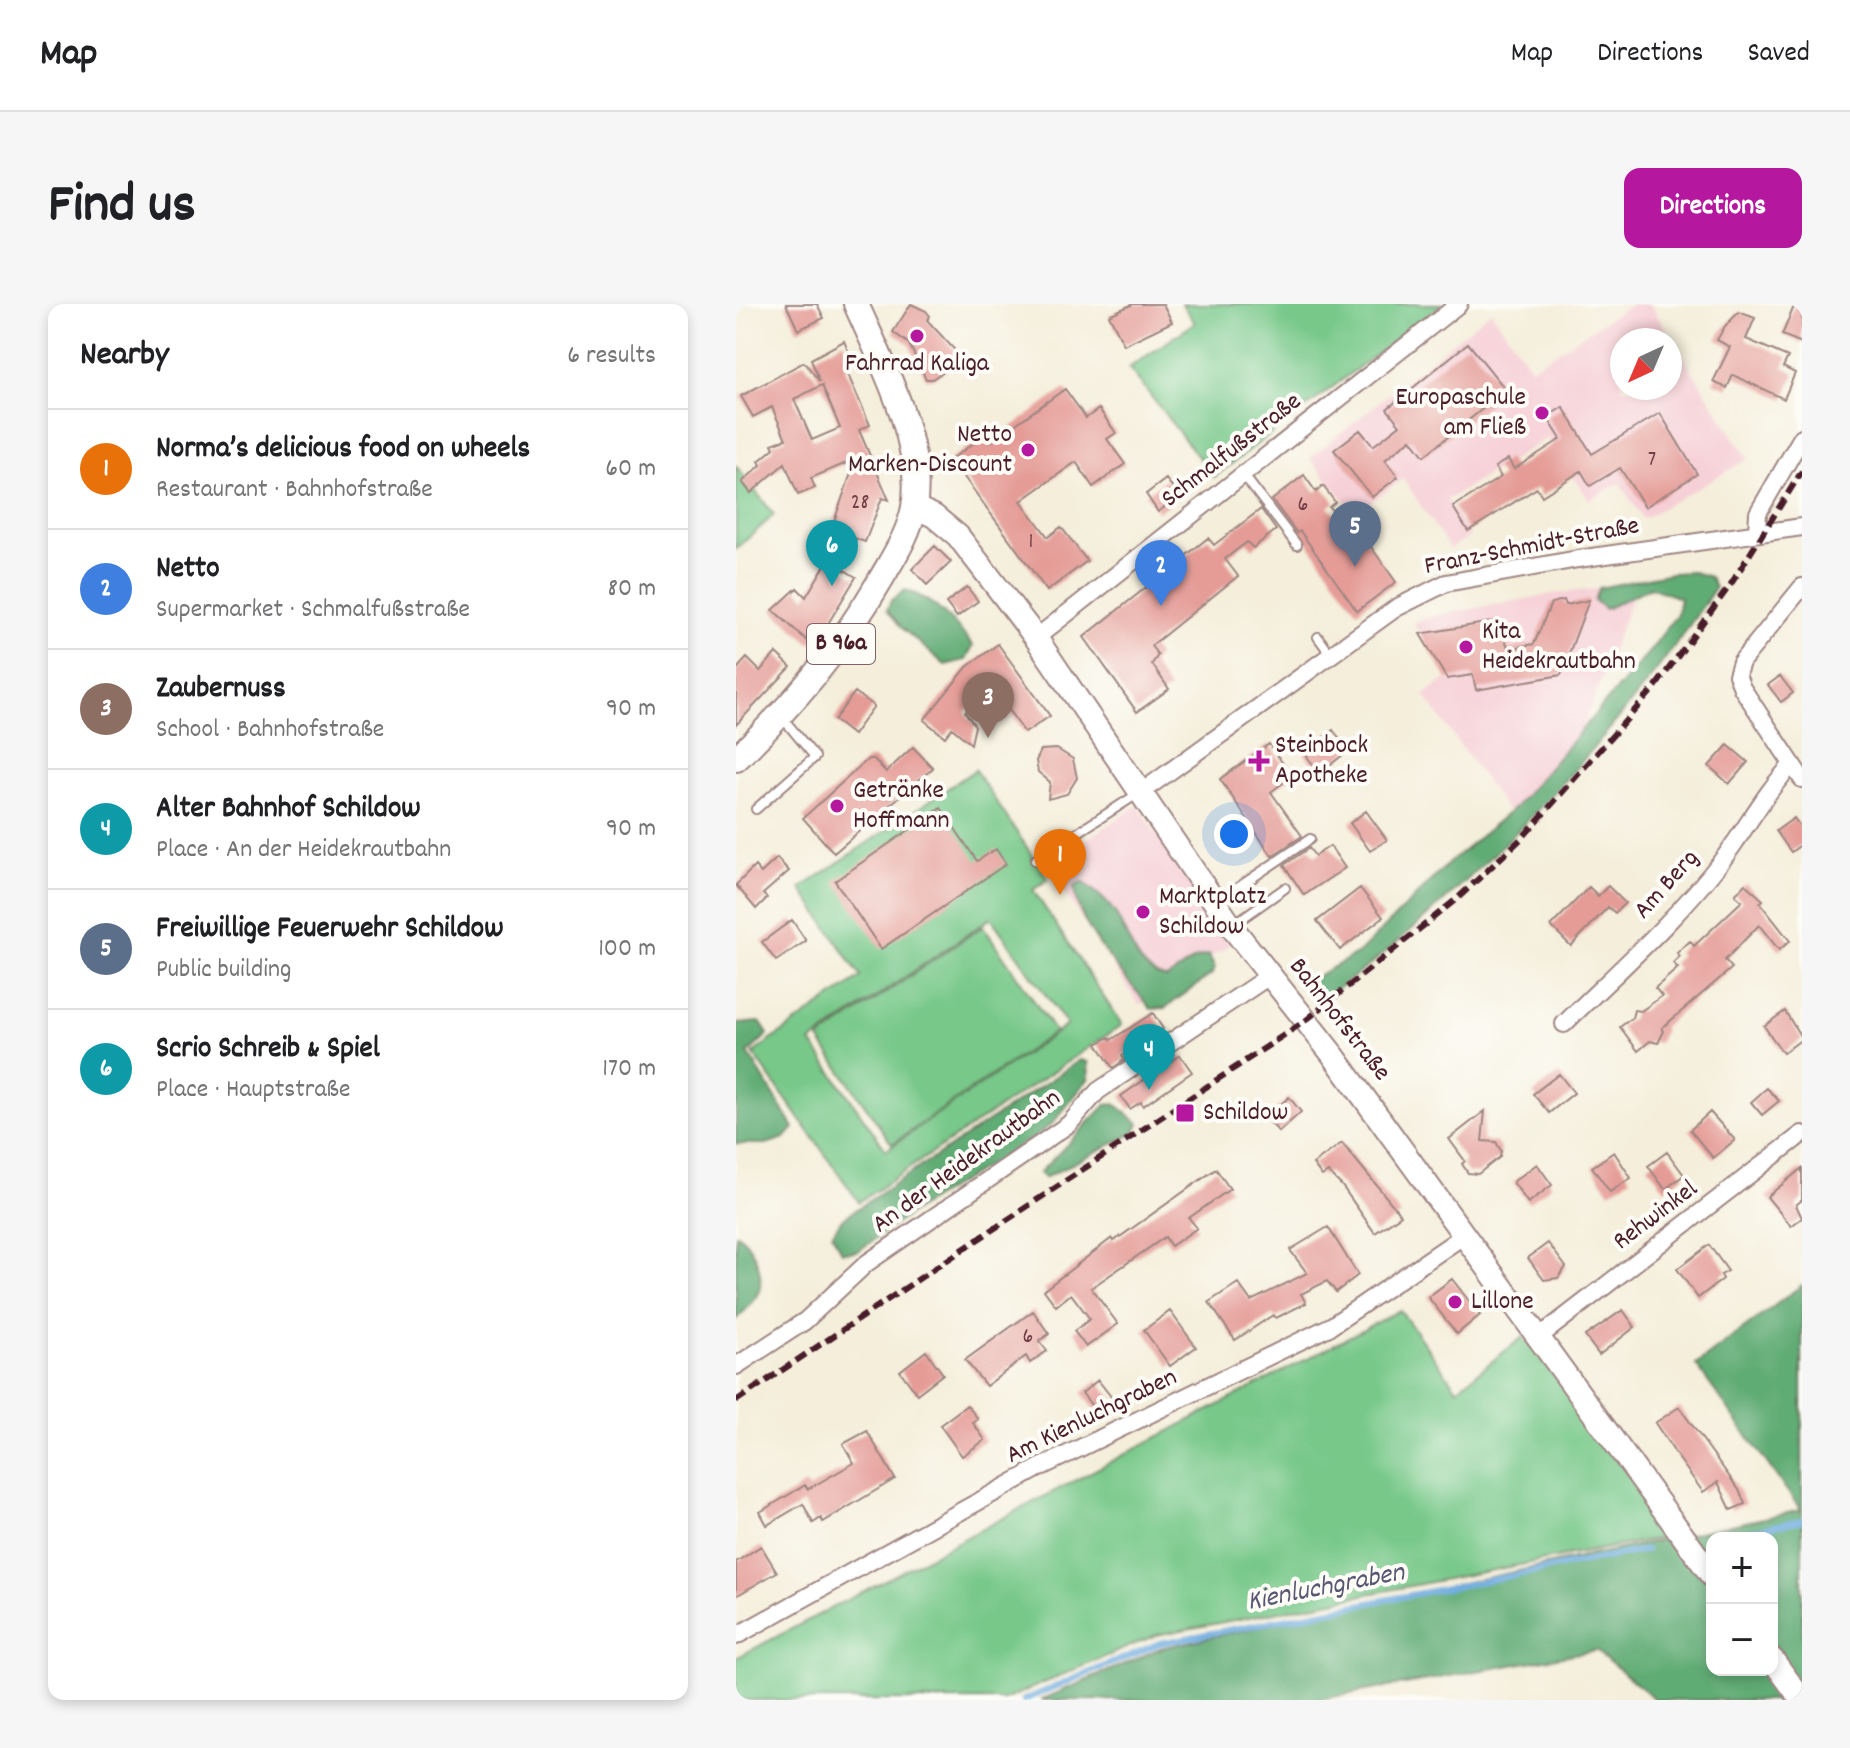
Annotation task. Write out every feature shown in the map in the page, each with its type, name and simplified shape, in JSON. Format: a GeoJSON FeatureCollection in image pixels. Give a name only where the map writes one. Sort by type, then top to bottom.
{"type":"FeatureCollection","features":[{"type":"Feature","properties":{"kind":"main road","name":"B 96a"},"geometry":{"type":"LineString","coordinates":[[736,759],[814,679],[858,618],[889,565],[914,507],[913,463],[900,406],[864,307]]}},
{"type":"Feature","properties":{"kind":"street","name":"Schmalfußstraße"},"geometry":{"type":"LineString","coordinates":[[1036,638],[1459,304]]}},
{"type":"Feature","properties":{"kind":"street"},"geometry":{"type":"LineString","coordinates":[[1757,532],[1758,513],[1802,437]]}},
{"type":"Feature","properties":{"kind":"street","name":"Bahnhofstraße"},"geometry":{"type":"LineString","coordinates":[[914,507],[934,516],[958,536],[1036,638],[1231,926],[1333,1055],[1466,1234],[1706,1568]]}},
{"type":"Feature","properties":{"kind":"street","name":"Franz-Schmidt-Straße"},"geometry":{"type":"LineString","coordinates":[[1140,793],[1396,608],[1437,585],[1578,559],[1802,527]]}},
{"type":"Feature","properties":{"kind":"street"},"geometry":{"type":"LineString","coordinates":[[1797,772],[1737,675],[1741,662],[1802,587]]}},
{"type":"Feature","properties":{"kind":"street","name":"Am Berg"},"geometry":{"type":"LineString","coordinates":[[1564,1024],[1676,914],[1723,859],[1776,782],[1797,772]]}},
{"type":"Feature","properties":{"kind":"street","name":"An der Heidekrautbahn"},"geometry":{"type":"LineString","coordinates":[[736,1366],[805,1321],[867,1263],[1069,1124],[1098,1091],[1269,976]]}},
{"type":"Feature","properties":{"kind":"street","name":"Rehwinkel"},"geometry":{"type":"LineString","coordinates":[[1539,1337],[1802,1134]]}},
{"type":"Feature","properties":{"kind":"street","name":"Am Kienluchgraben"},"geometry":{"type":"LineString","coordinates":[[736,1636],[1039,1468],[1331,1326],[1466,1234]]}},
{"type":"Feature","properties":{"kind":"street"},"geometry":{"type":"LineString","coordinates":[[1778,1667],[1802,1700]]}},
{"type":"Feature","properties":{"kind":"lane"},"geometry":{"type":"LineString","coordinates":[[1242,473],[1297,545]]}},
{"type":"Feature","properties":{"kind":"lane"},"geometry":{"type":"LineString","coordinates":[[1318,637],[1331,655]]}},
{"type":"Feature","properties":{"kind":"lane"},"geometry":{"type":"LineString","coordinates":[[756,809],[815,757],[780,716]]}},
{"type":"Feature","properties":{"kind":"lane"},"geometry":{"type":"LineString","coordinates":[[1035,860],[1140,793]]}},
{"type":"Feature","properties":{"kind":"lane"},"geometry":{"type":"LineString","coordinates":[[1215,903],[1310,839]]}},
{"type":"Feature","properties":{"kind":"lane"},"geometry":{"type":"LineString","coordinates":[[1231,926],[1285,888]]}},
{"type":"Feature","properties":{"kind":"shaded area","name":"Europaschule am Fließ"},"geometry":{"type":"Polygon","coordinates":[[[1632,304],[1650,304],[1665,328],[1610,328],[1610,400],[1682,400],[1682,355],[1748,459],[1643,519],[1620,483],[1589,500],[1547,438],[1447,500],[1470,536],[1450,549],[1403,479],[1355,513],[1310,458],[1491,311],[1531,368],[1632,304]]]}},
{"type":"Feature","properties":{"kind":"shaded area"},"geometry":{"type":"Polygon","coordinates":[[[1637,584],[1581,732],[1528,797],[1508,812],[1424,695],[1447,678],[1413,623],[1438,615],[1553,594],[1637,584]]]}},
{"type":"Feature","properties":{"kind":"shaded area","name":"Marktplatz Schildow"},"geometry":{"type":"Polygon","coordinates":[[[1138,805],[1230,945],[1139,1005],[1047,866],[1138,805]]]}},
{"type":"Feature","properties":{"kind":"green space"},"geometry":{"type":"Polygon","coordinates":[[[1182,304],[1442,304],[1214,477],[1129,368],[1195,323],[1182,304]]]}},
{"type":"Feature","properties":{"kind":"green space"},"geometry":{"type":"Polygon","coordinates":[[[736,466],[774,515],[736,549],[736,466]]]}},
{"type":"Feature","properties":{"kind":"green space"},"geometry":{"type":"Polygon","coordinates":[[[1693,572],[1710,577],[1715,588],[1653,674],[1586,757],[1514,835],[1370,965],[1327,995],[1308,991],[1308,981],[1359,953],[1449,863],[1516,806],[1650,651],[1677,614],[1680,598],[1650,587],[1605,609],[1594,600],[1599,588],[1671,573],[1693,572]]]}},
{"type":"Feature","properties":{"kind":"green space"},"geometry":{"type":"Polygon","coordinates":[[[905,590],[934,605],[958,628],[973,646],[966,660],[945,665],[903,629],[887,610],[891,601],[905,590]]]}},
{"type":"Feature","properties":{"kind":"green space"},"geometry":{"type":"Polygon","coordinates":[[[975,770],[1048,879],[1033,890],[1122,1025],[859,1202],[753,1053],[861,977],[801,888],[975,770]],[[991,918],[811,1042],[886,1150],[1067,1025],[991,918]]]}},
{"type":"Feature","properties":{"kind":"green space"},"geometry":{"type":"Polygon","coordinates":[[[1083,882],[1112,908],[1135,952],[1156,975],[1167,978],[1195,959],[1208,955],[1215,968],[1212,974],[1165,1008],[1151,1009],[1104,951],[1084,919],[1074,887],[1083,882]]]}},
{"type":"Feature","properties":{"kind":"green space"},"geometry":{"type":"Polygon","coordinates":[[[983,926],[1055,1032],[892,1144],[819,1039],[983,926]]]}},
{"type":"Feature","properties":{"kind":"green space"},"geometry":{"type":"Polygon","coordinates":[[[760,1022],[768,1034],[748,1053],[794,1128],[785,1138],[766,1144],[736,1144],[736,1024],[760,1022]]]}},
{"type":"Feature","properties":{"kind":"green space"},"geometry":{"type":"Polygon","coordinates":[[[1080,1060],[1088,1062],[1089,1078],[1053,1123],[918,1208],[858,1251],[842,1252],[832,1234],[842,1219],[1080,1060]]]}},
{"type":"Feature","properties":{"kind":"green space"},"geometry":{"type":"Polygon","coordinates":[[[1115,1104],[1139,1123],[1134,1133],[1044,1178],[1039,1173],[1106,1105],[1115,1104]]]}},
{"type":"Feature","properties":{"kind":"green space"},"geometry":{"type":"Polygon","coordinates":[[[736,1234],[751,1249],[758,1265],[760,1287],[757,1296],[736,1319],[736,1234]]]}},
{"type":"Feature","properties":{"kind":"green space"},"geometry":{"type":"Polygon","coordinates":[[[1802,1285],[1802,1700],[1656,1700],[1596,1650],[1315,1700],[1041,1700],[1161,1648],[1801,1510],[1696,1365],[1802,1285]]]}},
{"type":"Feature","properties":{"kind":"green space"},"geometry":{"type":"Polygon","coordinates":[[[1400,1310],[1457,1389],[1523,1337],[1680,1534],[1156,1635],[1004,1700],[736,1700],[736,1658],[1400,1310]]]}},
{"type":"Feature","properties":{"kind":"building"},"geometry":{"type":"Polygon","coordinates":[[[786,304],[817,304],[824,318],[798,330],[786,304]]]}},
{"type":"Feature","properties":{"kind":"building"},"geometry":{"type":"Polygon","coordinates":[[[911,304],[926,311],[930,316],[927,320],[963,359],[932,379],[926,379],[909,344],[893,332],[911,304]]]}},
{"type":"Feature","properties":{"kind":"building"},"geometry":{"type":"Polygon","coordinates":[[[1133,304],[1163,304],[1172,322],[1124,345],[1109,315],[1133,304]]]}},
{"type":"Feature","properties":{"kind":"building"},"geometry":{"type":"Polygon","coordinates":[[[1795,304],[1802,304],[1802,343],[1782,335],[1795,304]]]}},
{"type":"Feature","properties":{"kind":"building"},"geometry":{"type":"Polygon","coordinates":[[[1739,312],[1755,318],[1746,339],[1788,357],[1783,367],[1795,373],[1784,399],[1733,375],[1727,388],[1713,382],[1730,347],[1717,340],[1739,312]]]}},
{"type":"Feature","properties":{"kind":"building"},"geometry":{"type":"Polygon","coordinates":[[[844,341],[853,363],[845,368],[870,425],[859,430],[889,500],[882,498],[865,542],[831,530],[856,459],[811,478],[815,488],[798,495],[785,463],[751,493],[742,482],[761,465],[759,461],[774,448],[772,444],[786,439],[772,407],[753,417],[741,396],[804,362],[820,382],[811,359],[844,341]],[[822,385],[794,399],[812,440],[840,428],[822,385]]]}},
{"type":"Feature","properties":{"kind":"building"},"geometry":{"type":"Polygon","coordinates":[[[1468,343],[1506,390],[1424,456],[1411,439],[1385,460],[1398,477],[1372,497],[1334,450],[1360,430],[1373,446],[1400,425],[1387,409],[1468,343]]]}},
{"type":"Feature","properties":{"kind":"building","name":"Netto Marken-Discount"},"geometry":{"type":"Polygon","coordinates":[[[1065,389],[1086,418],[1099,409],[1116,433],[1107,439],[1125,464],[1093,487],[1076,462],[1021,501],[1048,537],[1061,527],[1087,561],[1047,591],[951,459],[987,434],[992,441],[1065,389]]]}},
{"type":"Feature","properties":{"kind":"building"},"geometry":{"type":"Polygon","coordinates":[[[1563,407],[1592,454],[1660,413],[1697,474],[1645,507],[1620,468],[1590,486],[1581,471],[1542,496],[1537,488],[1468,531],[1453,507],[1501,477],[1495,467],[1508,459],[1514,469],[1561,439],[1547,417],[1563,407]]]}},
{"type":"Feature","properties":{"kind":"building"},"geometry":{"type":"Polygon","coordinates":[[[1304,475],[1316,492],[1323,486],[1335,502],[1329,507],[1349,527],[1354,523],[1396,582],[1357,611],[1300,531],[1297,533],[1272,500],[1304,475]]]}},
{"type":"Feature","properties":{"kind":"building"},"geometry":{"type":"Polygon","coordinates":[[[1166,479],[1179,496],[1158,512],[1146,494],[1166,479]]]}},
{"type":"Feature","properties":{"kind":"building"},"geometry":{"type":"Polygon","coordinates":[[[1261,509],[1276,530],[1253,548],[1247,542],[1225,559],[1238,576],[1151,646],[1158,655],[1152,664],[1169,689],[1137,712],[1084,637],[1208,538],[1214,545],[1261,509]]]}},
{"type":"Feature","properties":{"kind":"building"},"geometry":{"type":"Polygon","coordinates":[[[935,546],[951,562],[927,585],[912,569],[935,546]]]}},
{"type":"Feature","properties":{"kind":"building"},"geometry":{"type":"Polygon","coordinates":[[[828,560],[856,577],[826,627],[811,644],[773,610],[797,588],[806,597],[828,560]]]}},
{"type":"Feature","properties":{"kind":"building"},"geometry":{"type":"Polygon","coordinates":[[[967,587],[978,601],[957,617],[946,603],[967,587]]]}},
{"type":"Feature","properties":{"kind":"building","name":"Kita Heidekrautbahn"},"geometry":{"type":"Polygon","coordinates":[[[1564,600],[1566,605],[1589,600],[1561,675],[1476,690],[1473,675],[1447,679],[1420,634],[1497,621],[1509,649],[1534,644],[1551,603],[1564,600]]]}},
{"type":"Feature","properties":{"kind":"building"},"geometry":{"type":"Polygon","coordinates":[[[998,644],[1050,716],[1025,733],[989,683],[965,712],[975,726],[971,744],[952,728],[945,737],[924,720],[967,667],[998,644]]]}},
{"type":"Feature","properties":{"kind":"building"},"geometry":{"type":"Polygon","coordinates":[[[776,653],[791,667],[736,725],[736,670],[747,658],[760,671],[776,653]]]}},
{"type":"Feature","properties":{"kind":"building"},"geometry":{"type":"Polygon","coordinates":[[[1780,676],[1793,693],[1781,702],[1768,685],[1780,676]]]}},
{"type":"Feature","properties":{"kind":"building"},"geometry":{"type":"Polygon","coordinates":[[[855,692],[874,706],[853,735],[834,720],[855,692]]]}},
{"type":"Feature","properties":{"kind":"building"},"geometry":{"type":"Polygon","coordinates":[[[1333,730],[1349,750],[1320,773],[1304,753],[1333,730]]]}},
{"type":"Feature","properties":{"kind":"building"},"geometry":{"type":"Polygon","coordinates":[[[1269,744],[1292,776],[1271,792],[1302,836],[1272,856],[1220,779],[1269,744]]]}},
{"type":"Feature","properties":{"kind":"building"},"geometry":{"type":"Polygon","coordinates":[[[1728,745],[1748,762],[1729,784],[1709,766],[1728,745]]]}},
{"type":"Feature","properties":{"kind":"building"},"geometry":{"type":"Polygon","coordinates":[[[913,747],[933,768],[834,853],[803,818],[868,759],[874,759],[886,772],[913,747]]]}},
{"type":"Feature","properties":{"kind":"building"},"geometry":{"type":"Polygon","coordinates":[[[1057,749],[1073,759],[1077,778],[1067,794],[1048,799],[1050,782],[1038,772],[1036,761],[1041,750],[1057,749]]]}},
{"type":"Feature","properties":{"kind":"building"},"geometry":{"type":"Polygon","coordinates":[[[941,808],[977,861],[996,849],[1006,864],[881,949],[835,881],[941,808]]]}},
{"type":"Feature","properties":{"kind":"building"},"geometry":{"type":"Polygon","coordinates":[[[1366,811],[1387,840],[1370,851],[1350,823],[1366,811]]]}},
{"type":"Feature","properties":{"kind":"building"},"geometry":{"type":"Polygon","coordinates":[[[1794,818],[1802,829],[1802,844],[1791,852],[1776,831],[1794,818]]]}},
{"type":"Feature","properties":{"kind":"building"},"geometry":{"type":"Polygon","coordinates":[[[1330,846],[1345,868],[1304,895],[1284,865],[1309,848],[1315,856],[1330,846]]]}},
{"type":"Feature","properties":{"kind":"building"},"geometry":{"type":"Polygon","coordinates":[[[777,858],[789,871],[763,894],[767,898],[756,909],[736,885],[755,866],[761,873],[777,858]]]}},
{"type":"Feature","properties":{"kind":"building"},"geometry":{"type":"Polygon","coordinates":[[[1745,884],[1763,900],[1760,903],[1790,941],[1779,950],[1759,925],[1725,960],[1732,968],[1662,1028],[1664,1031],[1658,1043],[1650,1041],[1638,1051],[1620,1027],[1632,1018],[1634,1010],[1641,1011],[1662,996],[1655,988],[1678,968],[1673,963],[1680,956],[1677,953],[1690,941],[1694,946],[1742,901],[1735,895],[1745,884]]]}},
{"type":"Feature","properties":{"kind":"building"},"geometry":{"type":"Polygon","coordinates":[[[1608,886],[1625,903],[1615,913],[1608,907],[1571,946],[1551,926],[1589,887],[1598,896],[1608,886]]]}},
{"type":"Feature","properties":{"kind":"building"},"geometry":{"type":"Polygon","coordinates":[[[1360,888],[1383,917],[1340,950],[1317,921],[1360,888]]]}},
{"type":"Feature","properties":{"kind":"building"},"geometry":{"type":"Polygon","coordinates":[[[792,920],[806,941],[776,961],[762,942],[792,920]]]}},
{"type":"Feature","properties":{"kind":"building"},"geometry":{"type":"Polygon","coordinates":[[[1785,1011],[1802,1039],[1783,1053],[1764,1026],[1785,1011]]]}},
{"type":"Feature","properties":{"kind":"building"},"geometry":{"type":"Polygon","coordinates":[[[1153,1013],[1163,1029],[1122,1056],[1124,1060],[1113,1068],[1097,1044],[1109,1037],[1111,1040],[1153,1013]]]}},
{"type":"Feature","properties":{"kind":"building"},"geometry":{"type":"Polygon","coordinates":[[[1180,1055],[1192,1072],[1143,1106],[1141,1102],[1130,1109],[1121,1096],[1180,1055]]]}},
{"type":"Feature","properties":{"kind":"building"},"geometry":{"type":"Polygon","coordinates":[[[1559,1074],[1574,1093],[1549,1113],[1533,1094],[1559,1074]]]}},
{"type":"Feature","properties":{"kind":"building"},"geometry":{"type":"Polygon","coordinates":[[[1767,1088],[1779,1101],[1762,1115],[1751,1102],[1767,1088]]]}},
{"type":"Feature","properties":{"kind":"building"},"geometry":{"type":"Polygon","coordinates":[[[1289,1097],[1301,1112],[1279,1132],[1266,1118],[1289,1097]]]}},
{"type":"Feature","properties":{"kind":"building"},"geometry":{"type":"Polygon","coordinates":[[[1485,1111],[1482,1141],[1496,1142],[1501,1151],[1500,1157],[1478,1174],[1468,1173],[1462,1164],[1465,1161],[1449,1139],[1485,1111]]]}},
{"type":"Feature","properties":{"kind":"building"},"geometry":{"type":"Polygon","coordinates":[[[1710,1112],[1735,1140],[1713,1158],[1690,1130],[1710,1112]]]}},
{"type":"Feature","properties":{"kind":"building"},"geometry":{"type":"Polygon","coordinates":[[[1342,1143],[1401,1215],[1375,1233],[1342,1186],[1328,1172],[1322,1176],[1313,1164],[1342,1143]]]}},
{"type":"Feature","properties":{"kind":"building"},"geometry":{"type":"Polygon","coordinates":[[[1614,1152],[1631,1178],[1610,1192],[1592,1167],[1614,1152]]]}},
{"type":"Feature","properties":{"kind":"building"},"geometry":{"type":"Polygon","coordinates":[[[1667,1152],[1684,1175],[1665,1189],[1648,1166],[1667,1152]]]}},
{"type":"Feature","properties":{"kind":"building"},"geometry":{"type":"Polygon","coordinates":[[[1537,1164],[1552,1185],[1528,1203],[1513,1182],[1537,1164]]]}},
{"type":"Feature","properties":{"kind":"building"},"geometry":{"type":"Polygon","coordinates":[[[1802,1168],[1802,1200],[1796,1205],[1802,1218],[1791,1226],[1767,1197],[1802,1168]]]}},
{"type":"Feature","properties":{"kind":"building"},"geometry":{"type":"Polygon","coordinates":[[[1216,1169],[1230,1189],[1189,1218],[1197,1228],[1171,1246],[1165,1237],[1091,1288],[1118,1324],[1086,1347],[1074,1331],[1090,1319],[1071,1294],[1056,1306],[1044,1290],[1112,1238],[1114,1241],[1216,1169]]]}},
{"type":"Feature","properties":{"kind":"building"},"geometry":{"type":"Polygon","coordinates":[[[1328,1227],[1358,1275],[1336,1292],[1327,1281],[1301,1294],[1306,1303],[1276,1318],[1273,1315],[1235,1340],[1209,1302],[1238,1283],[1251,1301],[1307,1273],[1290,1250],[1328,1227]]]}},
{"type":"Feature","properties":{"kind":"building"},"geometry":{"type":"Polygon","coordinates":[[[1548,1243],[1566,1267],[1558,1278],[1544,1280],[1528,1258],[1548,1243]]]}},
{"type":"Feature","properties":{"kind":"building"},"geometry":{"type":"Polygon","coordinates":[[[1709,1245],[1728,1271],[1721,1275],[1723,1279],[1698,1298],[1677,1269],[1709,1245]]]}},
{"type":"Feature","properties":{"kind":"building"},"geometry":{"type":"Polygon","coordinates":[[[1452,1279],[1480,1315],[1457,1334],[1428,1297],[1452,1279]]]}},
{"type":"Feature","properties":{"kind":"building"},"geometry":{"type":"Polygon","coordinates":[[[1623,1310],[1635,1327],[1599,1355],[1585,1336],[1623,1310]]]}},
{"type":"Feature","properties":{"kind":"building"},"geometry":{"type":"Polygon","coordinates":[[[1033,1311],[1049,1334],[1039,1341],[1047,1351],[1030,1363],[1026,1356],[986,1386],[965,1360],[1033,1311]]]}},
{"type":"Feature","properties":{"kind":"building"},"geometry":{"type":"Polygon","coordinates":[[[1170,1311],[1196,1347],[1170,1366],[1144,1330],[1170,1311]]]}},
{"type":"Feature","properties":{"kind":"building"},"geometry":{"type":"Polygon","coordinates":[[[926,1351],[943,1374],[917,1394],[900,1371],[926,1351]]]}},
{"type":"Feature","properties":{"kind":"building"},"geometry":{"type":"Polygon","coordinates":[[[1098,1380],[1112,1398],[1096,1411],[1082,1393],[1098,1380]]]}},
{"type":"Feature","properties":{"kind":"building"},"geometry":{"type":"Polygon","coordinates":[[[967,1405],[978,1419],[973,1423],[985,1440],[962,1456],[940,1425],[967,1405]]]}},
{"type":"Feature","properties":{"kind":"building"},"geometry":{"type":"Polygon","coordinates":[[[1679,1407],[1739,1490],[1745,1504],[1731,1510],[1718,1482],[1703,1492],[1677,1456],[1655,1423],[1679,1407]]]}},
{"type":"Feature","properties":{"kind":"building"},"geometry":{"type":"Polygon","coordinates":[[[867,1431],[895,1479],[823,1522],[821,1518],[813,1523],[803,1504],[767,1525],[760,1512],[805,1485],[808,1489],[854,1463],[843,1444],[867,1431]]]}},
{"type":"Feature","properties":{"kind":"building"},"geometry":{"type":"Polygon","coordinates":[[[761,1546],[777,1572],[736,1596],[736,1562],[761,1546]]]}},
{"type":"Feature","properties":{"kind":"waterway","name":"Kienluchgraben"},"geometry":{"type":"LineString","coordinates":[[1745,1532],[1802,1520]]}},
{"type":"Feature","properties":{"kind":"waterway","name":"Kienluchgraben"},"geometry":{"type":"LineString","coordinates":[[1024,1700],[1160,1643],[1646,1550]]}},
{"type":"Feature","properties":{"kind":"railway"},"geometry":{"type":"LineString","coordinates":[[736,1401],[1305,1021],[1459,897],[1523,837],[1656,686],[1731,584],[1802,471]]}},
{"type":"Feature","properties":{"kind":"place","name":"Fahrrad Kaliga"},"geometry":{"type":"Point","coordinates":[917,336]}},
{"type":"Feature","properties":{"kind":"place","name":"Europaschule am Fließ"},"geometry":{"type":"Point","coordinates":[1542,413]}},
{"type":"Feature","properties":{"kind":"place","name":"Netto Marken-Discount"},"geometry":{"type":"Point","coordinates":[1028,450]}},
{"type":"Feature","properties":{"kind":"place","name":"Freiwillige Feuerwehr Schildow"},"geometry":{"type":"Point","coordinates":[1355,567]}},
{"type":"Feature","properties":{"kind":"place","name":"Scrio Schreib & Spiel"},"geometry":{"type":"Point","coordinates":[832,586]}},
{"type":"Feature","properties":{"kind":"place","name":"Netto"},"geometry":{"type":"Point","coordinates":[1161,606]}},
{"type":"Feature","properties":{"kind":"place","name":"Kita Heidekrautbahn"},"geometry":{"type":"Point","coordinates":[1466,647]}},
{"type":"Feature","properties":{"kind":"place","name":"Zaubernuss"},"geometry":{"type":"Point","coordinates":[988,738]}},
{"type":"Feature","properties":{"kind":"place","name":"Steinbock Apotheke"},"geometry":{"type":"Point","coordinates":[1259,761]}},
{"type":"Feature","properties":{"kind":"place","name":"Getränke Hoffmann"},"geometry":{"type":"Point","coordinates":[837,806]}},
{"type":"Feature","properties":{"kind":"place","name":"Norma’s delicious food on wheels"},"geometry":{"type":"Point","coordinates":[1060,895]}},
{"type":"Feature","properties":{"kind":"place","name":"Marktplatz Schildow"},"geometry":{"type":"Point","coordinates":[1143,912]}},
{"type":"Feature","properties":{"kind":"place","name":"Alter Bahnhof Schildow"},"geometry":{"type":"Point","coordinates":[1149,1090]}},
{"type":"Feature","properties":{"kind":"place","name":"Schildow"},"geometry":{"type":"Point","coordinates":[1185,1113]}},
{"type":"Feature","properties":{"kind":"place","name":"Lillone"},"geometry":{"type":"Point","coordinates":[1455,1302]}}]}
